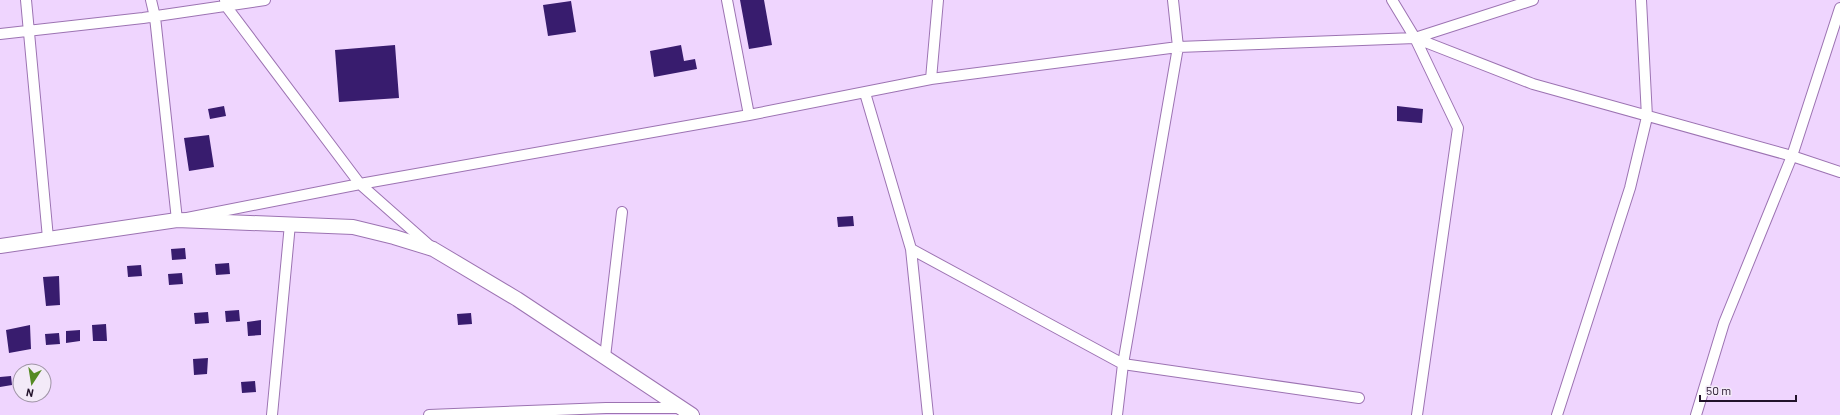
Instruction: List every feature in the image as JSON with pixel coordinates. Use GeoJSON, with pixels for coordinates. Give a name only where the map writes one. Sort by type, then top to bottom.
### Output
{"type":"FeatureCollection","features":[{"type":"Feature","properties":{"kind":"main road"},"geometry":{"type":"LineString","coordinates":[[0,246],[177,220],[354,227],[433,249],[517,299],[687,412]]}},
{"type":"Feature","properties":{"kind":"street"},"geometry":{"type":"LineString","coordinates":[[26,0],[48,238]]}},
{"type":"Feature","properties":{"kind":"street"},"geometry":{"type":"LineString","coordinates":[[151,0],[155,16],[177,220],[360,184],[749,115],[931,79],[1178,47],[1415,38],[1533,0]]}},
{"type":"Feature","properties":{"kind":"street"},"geometry":{"type":"LineString","coordinates":[[0,34],[155,16],[225,3],[266,0]]}},
{"type":"Feature","properties":{"kind":"street"},"geometry":{"type":"LineString","coordinates":[[727,0],[749,115]]}},
{"type":"Feature","properties":{"kind":"street"},"geometry":{"type":"LineString","coordinates":[[931,79],[938,0]]}},
{"type":"Feature","properties":{"kind":"street"},"geometry":{"type":"LineString","coordinates":[[1116,415],[1123,364],[1178,47],[1173,0]]}},
{"type":"Feature","properties":{"kind":"street"},"geometry":{"type":"LineString","coordinates":[[1392,0],[1415,38],[1458,128],[1417,415]]}},
{"type":"Feature","properties":{"kind":"street"},"geometry":{"type":"LineString","coordinates":[[1557,415],[1630,188],[1647,117],[1641,0]]}},
{"type":"Feature","properties":{"kind":"street"},"geometry":{"type":"LineString","coordinates":[[225,3],[360,184],[433,249]]}},
{"type":"Feature","properties":{"kind":"street"},"geometry":{"type":"LineString","coordinates":[[1696,415],[1724,323],[1792,156],[1840,8]]}},
{"type":"Feature","properties":{"kind":"street"},"geometry":{"type":"LineString","coordinates":[[1415,38],[1533,84],[1647,117],[1792,156],[1840,172]]}},
{"type":"Feature","properties":{"kind":"street"},"geometry":{"type":"LineString","coordinates":[[865,93],[911,249],[928,415]]}},
{"type":"Feature","properties":{"kind":"street"},"geometry":{"type":"LineString","coordinates":[[605,357],[622,212]]}},
{"type":"Feature","properties":{"kind":"street"},"geometry":{"type":"LineString","coordinates":[[272,415],[290,224]]}},
{"type":"Feature","properties":{"kind":"street"},"geometry":{"type":"LineString","coordinates":[[911,249],[1123,364],[1359,398]]}},
{"type":"Feature","properties":{"kind":"street"},"geometry":{"type":"LineString","coordinates":[[429,415],[687,412]]}},
{"type":"Feature","properties":{"kind":"building"},"geometry":{"type":"Polygon","coordinates":[[[740,0],[764,0],[772,45],[749,49],[740,0]]]}},
{"type":"Feature","properties":{"kind":"building"},"geometry":{"type":"Polygon","coordinates":[[[571,1],[576,32],[548,36],[543,5],[571,1]]]}},
{"type":"Feature","properties":{"kind":"building"},"geometry":{"type":"Polygon","coordinates":[[[395,45],[399,98],[339,102],[335,50],[395,45]]]}},
{"type":"Feature","properties":{"kind":"building"},"geometry":{"type":"Polygon","coordinates":[[[681,45],[684,61],[695,59],[697,69],[654,77],[650,51],[681,45]]]}},
{"type":"Feature","properties":{"kind":"building"},"geometry":{"type":"Polygon","coordinates":[[[224,106],[226,116],[210,119],[208,109],[224,106]]]}},
{"type":"Feature","properties":{"kind":"building"},"geometry":{"type":"Polygon","coordinates":[[[1397,106],[1423,109],[1422,123],[1397,121],[1397,106]]]}},
{"type":"Feature","properties":{"kind":"building"},"geometry":{"type":"Polygon","coordinates":[[[209,135],[214,167],[189,171],[184,138],[209,135]]]}},
{"type":"Feature","properties":{"kind":"building"},"geometry":{"type":"Polygon","coordinates":[[[853,216],[854,226],[838,227],[837,217],[853,216]]]}},
{"type":"Feature","properties":{"kind":"building"},"geometry":{"type":"Polygon","coordinates":[[[185,248],[186,259],[172,260],[171,249],[185,248]]]}},
{"type":"Feature","properties":{"kind":"building"},"geometry":{"type":"Polygon","coordinates":[[[229,263],[230,274],[216,275],[215,264],[229,263]]]}},
{"type":"Feature","properties":{"kind":"building"},"geometry":{"type":"Polygon","coordinates":[[[141,265],[142,276],[128,277],[127,266],[141,265]]]}},
{"type":"Feature","properties":{"kind":"building"},"geometry":{"type":"Polygon","coordinates":[[[182,273],[183,284],[169,285],[168,274],[182,273]]]}},
{"type":"Feature","properties":{"kind":"building"},"geometry":{"type":"Polygon","coordinates":[[[59,276],[60,305],[46,306],[43,277],[59,276]]]}},
{"type":"Feature","properties":{"kind":"building"},"geometry":{"type":"Polygon","coordinates":[[[239,310],[240,321],[226,322],[225,311],[239,310]]]}},
{"type":"Feature","properties":{"kind":"building"},"geometry":{"type":"Polygon","coordinates":[[[208,312],[209,323],[195,324],[194,313],[208,312]]]}},
{"type":"Feature","properties":{"kind":"building"},"geometry":{"type":"Polygon","coordinates":[[[471,313],[472,324],[458,325],[457,314],[471,313]]]}},
{"type":"Feature","properties":{"kind":"building"},"geometry":{"type":"Polygon","coordinates":[[[261,320],[261,335],[248,336],[247,322],[261,320]]]}},
{"type":"Feature","properties":{"kind":"building"},"geometry":{"type":"Polygon","coordinates":[[[106,324],[107,341],[93,341],[92,325],[106,324]]]}},
{"type":"Feature","properties":{"kind":"building"},"geometry":{"type":"Polygon","coordinates":[[[30,325],[31,349],[9,353],[6,330],[30,325]]]}},
{"type":"Feature","properties":{"kind":"building"},"geometry":{"type":"Polygon","coordinates":[[[80,330],[80,341],[66,343],[66,331],[80,330]]]}},
{"type":"Feature","properties":{"kind":"building"},"geometry":{"type":"Polygon","coordinates":[[[59,333],[60,344],[46,345],[45,334],[59,333]]]}},
{"type":"Feature","properties":{"kind":"building"},"geometry":{"type":"Polygon","coordinates":[[[208,358],[207,374],[194,375],[193,359],[208,358]]]}},
{"type":"Feature","properties":{"kind":"building"},"geometry":{"type":"Polygon","coordinates":[[[11,376],[12,385],[0,387],[0,377],[11,376]]]}},
{"type":"Feature","properties":{"kind":"building"},"geometry":{"type":"Polygon","coordinates":[[[255,381],[256,392],[242,393],[241,382],[255,381]]]}}]}
